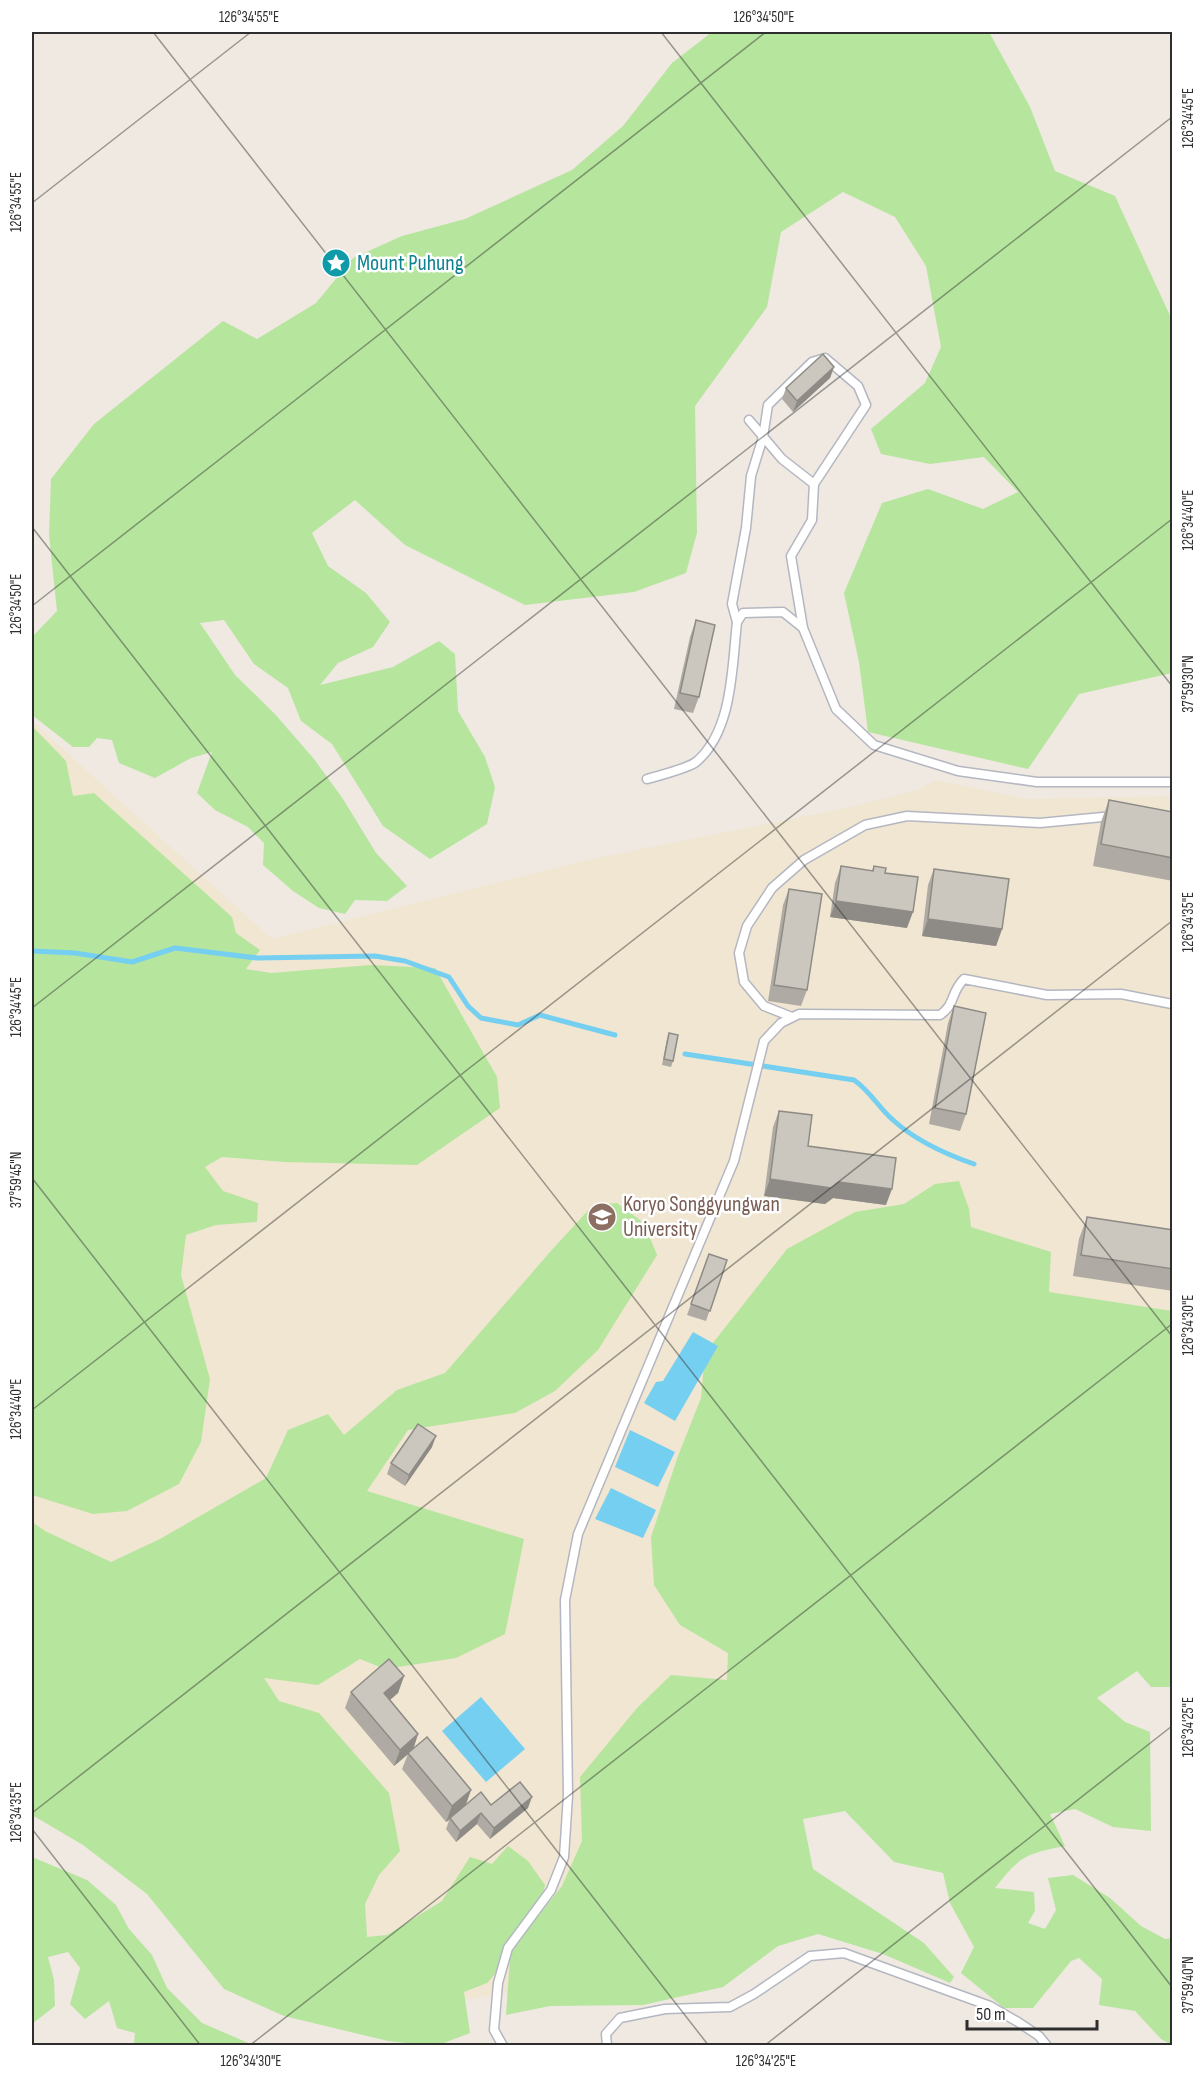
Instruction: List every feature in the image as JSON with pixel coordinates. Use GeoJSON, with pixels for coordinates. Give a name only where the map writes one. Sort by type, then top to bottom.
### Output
{"type":"FeatureCollection","features":[{"type":"Feature","properties":{"kind":"lane"},"geometry":{"type":"LineString","coordinates":[[647,779],[695,763],[714,739],[726,710],[737,622],[732,604],[746,528],[751,476],[763,437],[768,405],[812,362],[825,358],[858,386],[866,405],[814,484],[812,520],[791,556],[803,628],[836,709],[874,745],[958,771],[1037,783],[1173,782]]}},
{"type":"Feature","properties":{"kind":"lane"},"geometry":{"type":"LineString","coordinates":[[749,420],[782,459],[814,484]]}},
{"type":"Feature","properties":{"kind":"lane"},"geometry":{"type":"LineString","coordinates":[[737,622],[743,613],[783,612],[803,628]]}},
{"type":"Feature","properties":{"kind":"lane"},"geometry":{"type":"LineString","coordinates":[[792,1017],[764,1006],[744,982],[739,953],[747,926],[772,888],[804,860],[865,825],[907,816],[1040,823],[1118,816]]}},
{"type":"Feature","properties":{"kind":"lane"},"geometry":{"type":"LineString","coordinates":[[503,2046],[494,2030],[498,1983],[508,1948],[551,1890],[564,1857],[568,1795],[565,1600],[578,1534],[734,1161],[764,1041],[781,1023],[799,1014],[940,1015],[950,1009],[956,987],[964,979],[1047,994],[1121,994],[1173,1004]]}},
{"type":"Feature","properties":{"kind":"lane"},"geometry":{"type":"LineString","coordinates":[[607,2046],[606,2034],[620,2018],[665,2008],[730,2007],[754,1994],[810,1956],[844,1953],[990,2006],[1039,2036],[1047,2046]]}},
{"type":"Feature","properties":{"kind":"shaded area","name":"Koryo Songgyungwan University"},"geometry":{"type":"Polygon","coordinates":[[[32,721],[272,939],[588,860],[846,808],[918,790],[935,780],[1027,799],[1172,796],[1172,1495],[512,1992],[458,2001],[387,2002],[32,1694],[32,721]]]}},
{"type":"Feature","properties":{"kind":"green space"},"geometry":{"type":"Polygon","coordinates":[[[712,32],[989,32],[1030,107],[1055,171],[1115,196],[1172,320],[1172,673],[1079,694],[1028,769],[868,732],[859,662],[844,593],[882,503],[928,489],[983,509],[1018,492],[984,457],[930,464],[881,454],[871,429],[925,383],[941,347],[926,266],[895,217],[843,192],[781,232],[767,307],[695,406],[697,533],[686,573],[634,592],[525,605],[405,545],[355,500],[312,533],[328,566],[366,593],[390,622],[373,647],[338,663],[320,685],[393,667],[439,641],[455,654],[458,711],[485,757],[495,787],[487,824],[430,859],[383,826],[332,744],[301,721],[288,688],[254,664],[224,620],[200,623],[235,675],[274,713],[314,759],[343,799],[376,853],[407,886],[387,901],[355,900],[345,914],[319,908],[293,891],[263,865],[264,843],[248,827],[215,810],[197,793],[212,752],[191,758],[155,778],[119,763],[112,740],[97,738],[89,747],[73,747],[32,715],[32,637],[57,611],[49,535],[51,479],[94,424],[223,321],[257,339],[316,303],[353,258],[402,236],[465,219],[572,170],[623,126],[672,63],[712,32]]]}},
{"type":"Feature","properties":{"kind":"green space"},"geometry":{"type":"Polygon","coordinates":[[[32,726],[66,761],[73,796],[94,793],[232,917],[236,933],[260,950],[246,969],[271,973],[371,965],[435,968],[497,1077],[500,1108],[417,1165],[284,1162],[222,1157],[205,1167],[223,1191],[258,1203],[257,1222],[216,1225],[186,1235],[181,1275],[210,1379],[201,1442],[179,1484],[127,1511],[93,1514],[32,1495],[32,726]]]}},
{"type":"Feature","properties":{"kind":"green space"},"geometry":{"type":"Polygon","coordinates":[[[959,1181],[969,1209],[971,1227],[1051,1252],[1049,1292],[1172,1311],[1172,1687],[1151,1687],[1137,1671],[1097,1698],[1125,1722],[1150,1732],[1151,1831],[1113,1827],[1075,1809],[1050,1814],[1065,1846],[1041,1851],[1024,1858],[995,1888],[1034,1892],[1035,1911],[1028,1923],[1045,1929],[1056,1910],[1048,1878],[1073,1875],[1110,1898],[1141,1926],[1165,1939],[1172,1938],[1172,2045],[1161,2039],[1135,2011],[1099,2005],[1102,1979],[1079,1958],[1071,1961],[1033,2008],[1004,2008],[961,1973],[974,1947],[950,1903],[943,1873],[894,1862],[845,1811],[803,1819],[813,1869],[924,1943],[954,1977],[950,1983],[883,1954],[818,1934],[778,1946],[723,1987],[643,2005],[550,2006],[506,2015],[510,1957],[487,1983],[464,1992],[470,2033],[436,2046],[388,2041],[284,2016],[224,1989],[147,1894],[83,1845],[32,1815],[32,1522],[45,1531],[111,1562],[160,1539],[266,1478],[288,1430],[328,1414],[344,1435],[397,1390],[445,1373],[593,1205],[617,1203],[644,1223],[657,1255],[598,1350],[555,1391],[515,1413],[408,1430],[367,1491],[524,1539],[505,1634],[456,1658],[385,1669],[360,1659],[318,1685],[264,1678],[279,1701],[319,1713],[389,1793],[400,1851],[379,1875],[365,1904],[367,1937],[387,1935],[442,1901],[470,1857],[492,1864],[508,1846],[528,1861],[545,1885],[538,1916],[562,1886],[582,1841],[580,1777],[637,1708],[671,1675],[727,1680],[728,1653],[680,1625],[654,1585],[651,1537],[678,1456],[701,1398],[705,1353],[787,1249],[855,1212],[904,1204],[935,1184],[959,1181]]]}},
{"type":"Feature","properties":{"kind":"green space"},"geometry":{"type":"Polygon","coordinates":[[[32,1857],[87,1880],[116,1905],[129,1929],[152,1955],[167,1988],[202,2023],[253,2045],[134,2045],[135,2033],[117,2028],[109,2001],[85,2019],[70,2004],[80,1968],[68,1952],[48,1957],[54,1980],[55,2006],[32,2024],[32,1857]]]}},
{"type":"Feature","properties":{"kind":"water"},"geometry":{"type":"Polygon","coordinates":[[[693,1332],[718,1346],[675,1421],[644,1403],[656,1382],[663,1381],[693,1332]]]}},
{"type":"Feature","properties":{"kind":"water"},"geometry":{"type":"Polygon","coordinates":[[[630,1430],[675,1452],[658,1487],[615,1467],[630,1430]]]}},
{"type":"Feature","properties":{"kind":"water"},"geometry":{"type":"Polygon","coordinates":[[[611,1488],[656,1510],[643,1538],[595,1519],[611,1488]]]}},
{"type":"Feature","properties":{"kind":"water"},"geometry":{"type":"Polygon","coordinates":[[[481,1697],[525,1749],[486,1782],[442,1731],[481,1697]]]}},
{"type":"Feature","properties":{"kind":"building"},"geometry":{"type":"Polygon","coordinates":[[[823,354],[834,367],[797,401],[786,388],[823,354]]]}},
{"type":"Feature","properties":{"kind":"building"},"geometry":{"type":"Polygon","coordinates":[[[696,620],[715,625],[699,697],[680,693],[696,620]]]}},
{"type":"Feature","properties":{"kind":"building"},"geometry":{"type":"Polygon","coordinates":[[[1109,800],[1173,812],[1173,858],[1101,844],[1109,800]]]}},
{"type":"Feature","properties":{"kind":"building"},"geometry":{"type":"Polygon","coordinates":[[[841,866],[873,871],[874,866],[886,868],[885,873],[918,877],[913,912],[836,901],[841,866]]]}},
{"type":"Feature","properties":{"kind":"building"},"geometry":{"type":"Polygon","coordinates":[[[934,869],[1009,879],[1002,929],[928,919],[934,869]]]}},
{"type":"Feature","properties":{"kind":"building"},"geometry":{"type":"Polygon","coordinates":[[[789,889],[822,894],[807,990],[774,985],[789,889]]]}},
{"type":"Feature","properties":{"kind":"building"},"geometry":{"type":"Polygon","coordinates":[[[954,1006],[986,1013],[966,1114],[935,1108],[954,1006]]]}},
{"type":"Feature","properties":{"kind":"building"},"geometry":{"type":"Polygon","coordinates":[[[669,1033],[678,1035],[673,1061],[664,1059],[669,1033]]]}},
{"type":"Feature","properties":{"kind":"building"},"geometry":{"type":"Polygon","coordinates":[[[779,1111],[812,1115],[808,1146],[896,1158],[892,1189],[839,1182],[831,1188],[770,1179],[779,1111]]]}},
{"type":"Feature","properties":{"kind":"building"},"geometry":{"type":"Polygon","coordinates":[[[1087,1217],[1173,1230],[1173,1269],[1081,1255],[1087,1217]]]}},
{"type":"Feature","properties":{"kind":"building"},"geometry":{"type":"Polygon","coordinates":[[[709,1254],[727,1260],[710,1311],[691,1304],[709,1254]]]}},
{"type":"Feature","properties":{"kind":"building"},"geometry":{"type":"Polygon","coordinates":[[[418,1424],[436,1436],[409,1475],[391,1463],[418,1424]]]}},
{"type":"Feature","properties":{"kind":"building"},"geometry":{"type":"Polygon","coordinates":[[[389,1659],[404,1676],[384,1693],[418,1734],[400,1750],[351,1692],[389,1659]]]}},
{"type":"Feature","properties":{"kind":"building"},"geometry":{"type":"Polygon","coordinates":[[[427,1737],[471,1790],[452,1806],[408,1753],[427,1737]]]}},
{"type":"Feature","properties":{"kind":"building"},"geometry":{"type":"Polygon","coordinates":[[[520,1782],[532,1797],[494,1828],[481,1813],[460,1831],[450,1818],[481,1792],[491,1805],[520,1782]]]}},
{"type":"Feature","properties":{"kind":"waterway"},"geometry":{"type":"LineString","coordinates":[[32,951],[75,953],[132,962],[175,948],[257,958],[375,956],[405,961],[449,977],[468,1006],[481,1018],[518,1025],[540,1015],[615,1035]]}},
{"type":"Feature","properties":{"kind":"waterway"},"geometry":{"type":"LineString","coordinates":[[685,1054],[854,1080],[902,1128],[921,1141],[974,1164]]}},
{"type":"Feature","properties":{"kind":"place","name":"Mount Puhung"},"geometry":{"type":"Point","coordinates":[336,263]}},
{"type":"Feature","properties":{"kind":"place","name":"Koryo Songgyungwan University"},"geometry":{"type":"Point","coordinates":[602,1217]}}]}
